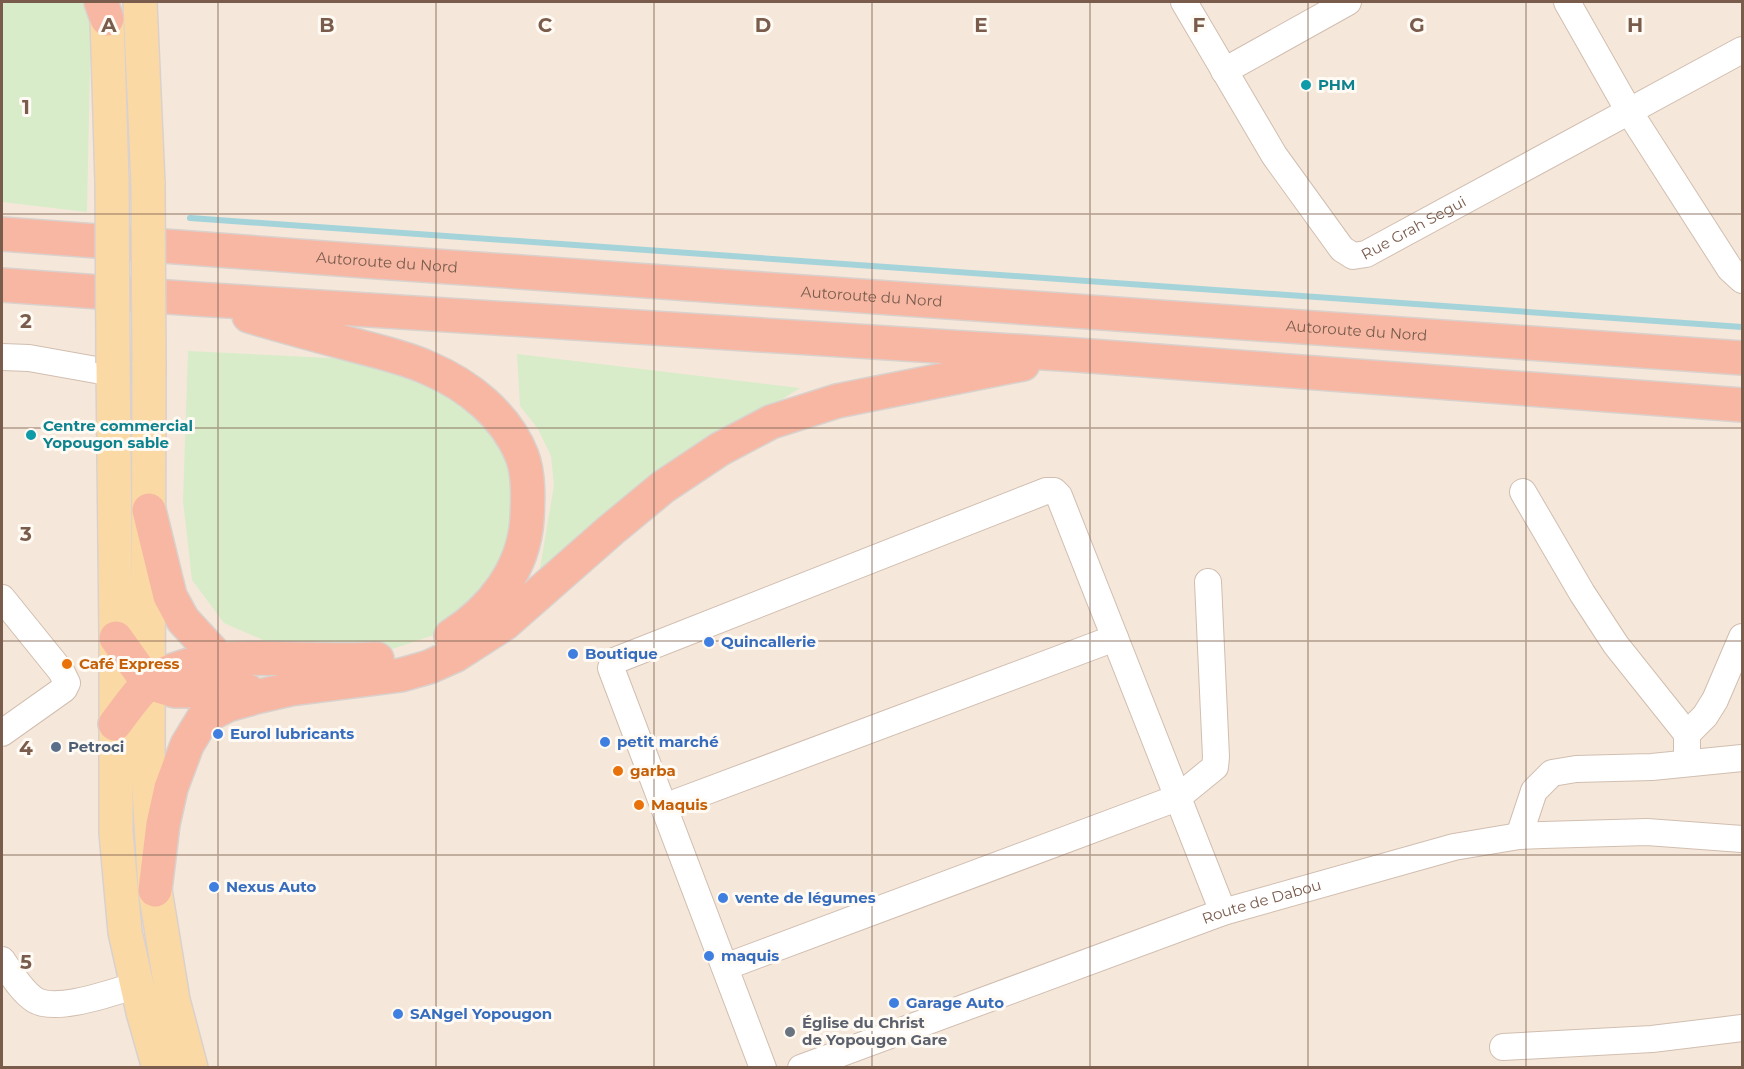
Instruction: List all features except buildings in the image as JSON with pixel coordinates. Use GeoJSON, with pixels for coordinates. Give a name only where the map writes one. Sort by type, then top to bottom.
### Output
{"type":"FeatureCollection","features":[{"type":"Feature","properties":{"kind":"highway","name":"Autoroute du Nord"},"geometry":{"type":"LineString","coordinates":[[2,234],[1743,357]]}},
{"type":"Feature","properties":{"kind":"highway"},"geometry":{"type":"LineString","coordinates":[[2,285],[196,300],[1077,355],[1743,405]]}},
{"type":"Feature","properties":{"kind":"highway"},"geometry":{"type":"LineString","coordinates":[[116,724],[148,683],[168,672],[197,663],[219,659],[348,661],[387,658],[414,654],[441,643],[471,623],[491,602],[509,579],[524,538],[528,495],[523,458],[509,430],[487,405],[464,387],[428,367],[196,300]]}},
{"type":"Feature","properties":{"kind":"highway"},"geometry":{"type":"LineString","coordinates":[[116,638],[148,683],[175,692],[291,689],[401,675],[429,667],[456,655],[504,624],[610,530],[663,487],[720,449],[771,422],[837,400],[1077,355]]}},
{"type":"Feature","properties":{"kind":"highway"},"geometry":{"type":"LineString","coordinates":[[149,510],[170,596],[183,620],[219,659]]}},
{"type":"Feature","properties":{"kind":"highway"},"geometry":{"type":"LineString","coordinates":[[155,890],[163,824],[171,788],[187,745],[204,717],[228,705],[291,689]]}},
{"type":"Feature","properties":{"kind":"main road"},"geometry":{"type":"LineString","coordinates":[[140,2],[148,184],[148,771],[155,890],[173,1000],[191,1068]]}},
{"type":"Feature","properties":{"kind":"main road"},"geometry":{"type":"LineString","coordinates":[[105,7],[112,182],[116,833],[125,932],[159,1068]]}},
{"type":"Feature","properties":{"kind":"street","name":"Rue Grah Segui"},"geometry":{"type":"LineString","coordinates":[[1184,2],[1274,155],[1342,249],[1353,256],[1366,254],[1743,50]]}},
{"type":"Feature","properties":{"kind":"street"},"geometry":{"type":"LineString","coordinates":[[1224,71],[1348,2]]}},
{"type":"Feature","properties":{"kind":"street"},"geometry":{"type":"LineString","coordinates":[[1567,2],[1630,113],[1731,269],[1743,280]]}},
{"type":"Feature","properties":{"kind":"street"},"geometry":{"type":"LineString","coordinates":[[2,357],[113,368]]}},
{"type":"Feature","properties":{"kind":"street"},"geometry":{"type":"LineString","coordinates":[[763,1068],[611,668],[614,661],[1046,491],[1054,491],[1059,496],[1223,912]]}},
{"type":"Feature","properties":{"kind":"street"},"geometry":{"type":"LineString","coordinates":[[1522,492],[1616,645],[1687,734],[1688,763]]}},
{"type":"Feature","properties":{"kind":"street"},"geometry":{"type":"LineString","coordinates":[[725,967],[1177,798],[1215,767],[1208,582]]}},
{"type":"Feature","properties":{"kind":"street"},"geometry":{"type":"LineString","coordinates":[[2,598],[61,671],[67,683],[64,689],[2,733]]}},
{"type":"Feature","properties":{"kind":"street"},"geometry":{"type":"LineString","coordinates":[[1687,734],[1705,716],[1715,700],[1743,637]]}},
{"type":"Feature","properties":{"kind":"street"},"geometry":{"type":"LineString","coordinates":[[664,807],[1115,638]]}},
{"type":"Feature","properties":{"kind":"street"},"geometry":{"type":"LineString","coordinates":[[1519,836],[1534,791],[1552,773],[1576,769],[1652,767],[1743,758]]}},
{"type":"Feature","properties":{"kind":"street","name":"Route de Dabou"},"geometry":{"type":"LineString","coordinates":[[801,1068],[1223,912],[1454,848],[1519,836],[1647,832],[1743,839]]}},
{"type":"Feature","properties":{"kind":"street"},"geometry":{"type":"LineString","coordinates":[[2,960],[25,991],[37,1001],[56,1004],[90,998],[137,985]]}},
{"type":"Feature","properties":{"kind":"street"},"geometry":{"type":"LineString","coordinates":[[1503,1047],[1652,1039],[1743,1028]]}},
{"type":"Feature","properties":{"kind":"shaded area"},"geometry":{"type":"Polygon","coordinates":[[[2,2],[1742,2],[1742,1067],[2,1067],[2,2]]]}},
{"type":"Feature","properties":{"kind":"green space"},"geometry":{"type":"Polygon","coordinates":[[[2,2],[89,2],[91,17],[87,212],[2,202],[2,2]]]}},
{"type":"Feature","properties":{"kind":"green space"},"geometry":{"type":"Polygon","coordinates":[[[188,351],[370,360],[427,377],[504,436],[520,532],[467,614],[434,635],[389,650],[270,643],[224,623],[192,580],[183,501],[188,351]]]}},
{"type":"Feature","properties":{"kind":"green space"},"geometry":{"type":"Polygon","coordinates":[[[517,354],[800,388],[703,449],[538,580],[554,485],[551,456],[538,429],[520,406],[517,354]]]}},
{"type":"Feature","properties":{"kind":"waterway"},"geometry":{"type":"LineString","coordinates":[[190,218],[1742,327]]}},
{"type":"Feature","properties":{"kind":"place","name":"PHM"},"geometry":{"type":"Point","coordinates":[1306,85]}},
{"type":"Feature","properties":{"kind":"place","name":"Centre commercial Yopougon sable"},"geometry":{"type":"Point","coordinates":[31,435]}},
{"type":"Feature","properties":{"kind":"place","name":"Quincallerie"},"geometry":{"type":"Point","coordinates":[709,642]}},
{"type":"Feature","properties":{"kind":"place","name":"Boutique"},"geometry":{"type":"Point","coordinates":[573,654]}},
{"type":"Feature","properties":{"kind":"place","name":"Café Express"},"geometry":{"type":"Point","coordinates":[67,664]}},
{"type":"Feature","properties":{"kind":"place","name":"Eurol lubricants"},"geometry":{"type":"Point","coordinates":[218,734]}},
{"type":"Feature","properties":{"kind":"place","name":"petit marché"},"geometry":{"type":"Point","coordinates":[605,742]}},
{"type":"Feature","properties":{"kind":"place","name":"Petroci"},"geometry":{"type":"Point","coordinates":[56,747]}},
{"type":"Feature","properties":{"kind":"place","name":"garba"},"geometry":{"type":"Point","coordinates":[618,771]}},
{"type":"Feature","properties":{"kind":"place","name":"Maquis"},"geometry":{"type":"Point","coordinates":[639,805]}},
{"type":"Feature","properties":{"kind":"place","name":"Nexus Auto"},"geometry":{"type":"Point","coordinates":[214,887]}},
{"type":"Feature","properties":{"kind":"place","name":"vente de légumes"},"geometry":{"type":"Point","coordinates":[723,898]}},
{"type":"Feature","properties":{"kind":"place","name":"maquis"},"geometry":{"type":"Point","coordinates":[709,956]}},
{"type":"Feature","properties":{"kind":"place","name":"Garage Auto"},"geometry":{"type":"Point","coordinates":[894,1003]}},
{"type":"Feature","properties":{"kind":"place","name":"SANgel Yopougon"},"geometry":{"type":"Point","coordinates":[398,1014]}},
{"type":"Feature","properties":{"kind":"place","name":"Église du Christ de Yopougon Gare"},"geometry":{"type":"Point","coordinates":[790,1032]}}]}
